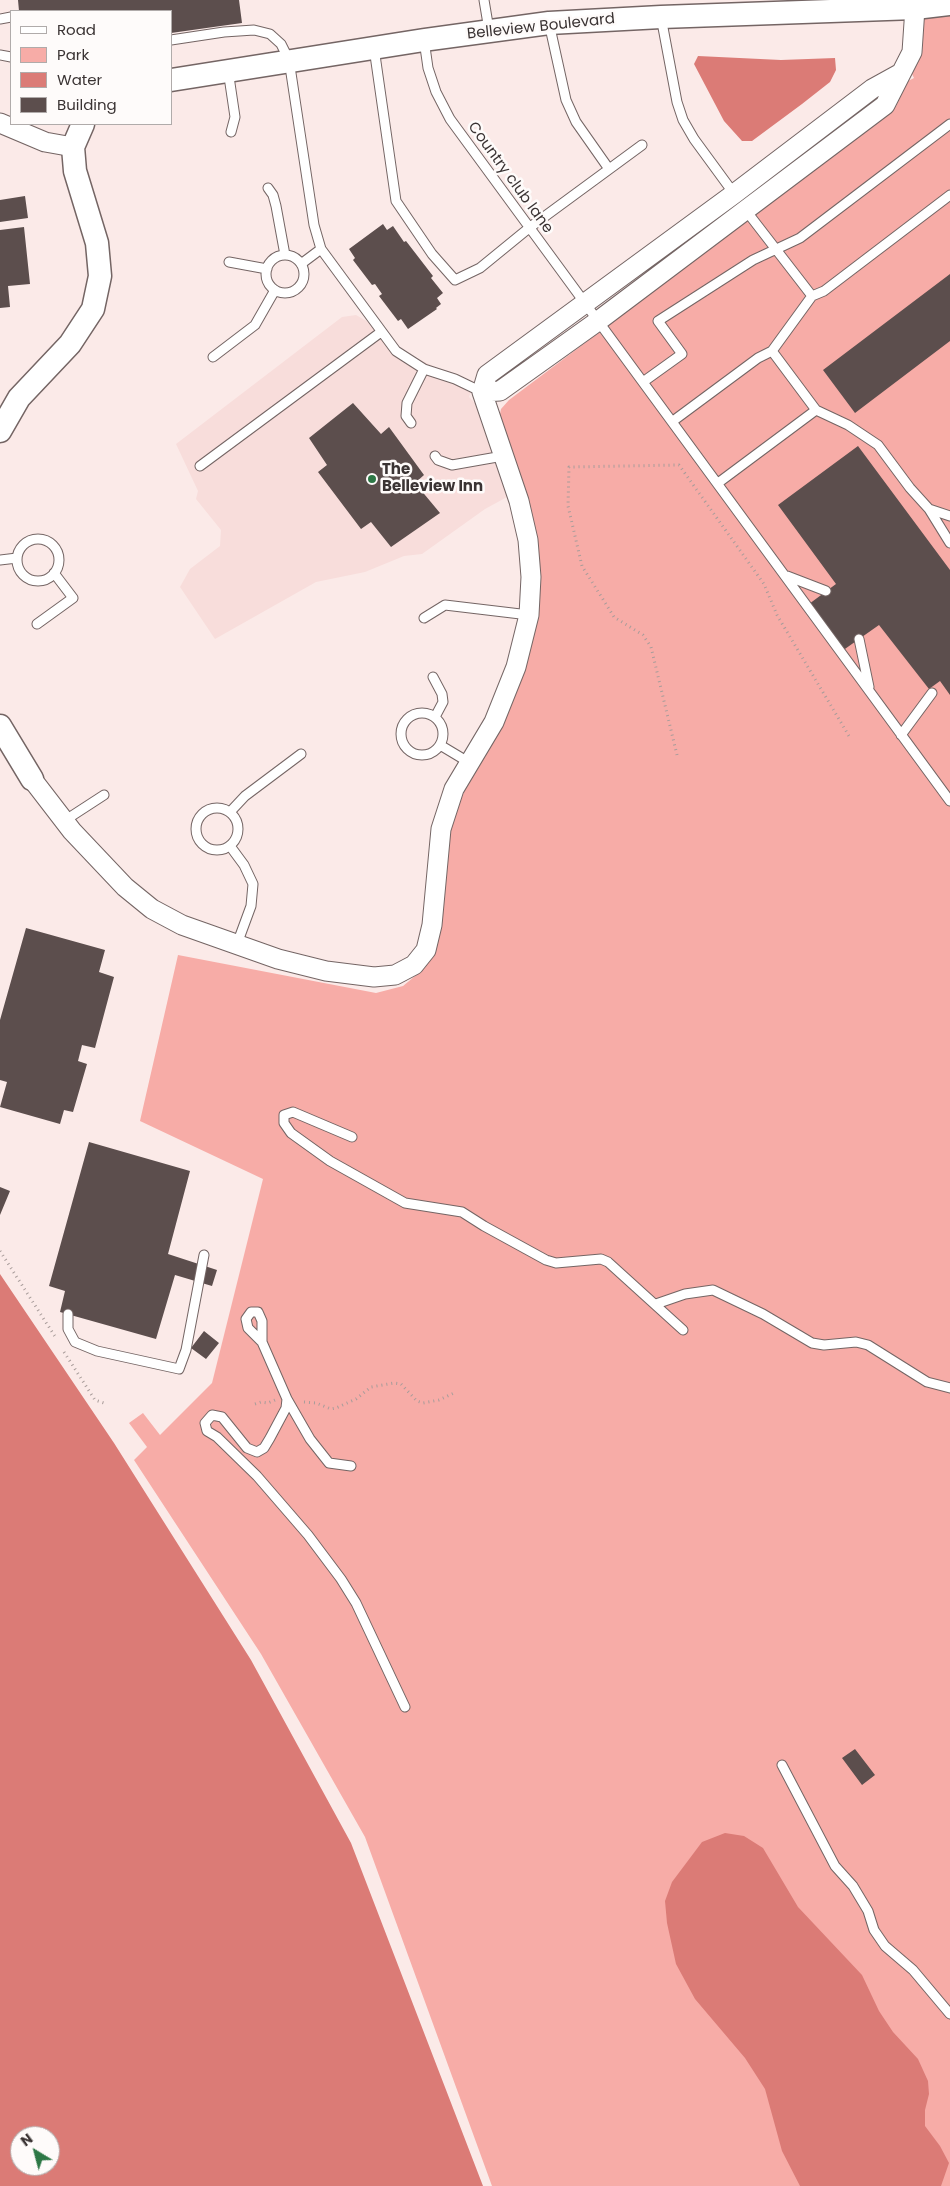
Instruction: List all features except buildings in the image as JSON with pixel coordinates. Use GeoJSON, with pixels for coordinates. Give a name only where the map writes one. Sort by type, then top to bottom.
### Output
{"type":"FeatureCollection","features":[{"type":"Feature","properties":{"kind":"street","name":"Belleview Boulevard"},"geometry":{"type":"LineString","coordinates":[[172,80],[374,47],[549,23],[915,8],[950,4]]}},
{"type":"Feature","properties":{"kind":"street"},"geometry":{"type":"LineString","coordinates":[[482,392],[500,391],[598,321],[885,105],[912,52],[915,8]]}},
{"type":"Feature","properties":{"kind":"street"},"geometry":{"type":"LineString","coordinates":[[0,726],[32,779],[64,821],[99,862],[152,909],[182,925],[278,959],[326,971],[374,977],[395,975],[414,964],[426,950],[432,925],[441,830],[454,789],[494,722],[516,667],[529,615],[531,577],[528,540],[519,501],[482,392],[487,375],[586,305],[872,89],[901,73]]}},
{"type":"Feature","properties":{"kind":"street"},"geometry":{"type":"LineString","coordinates":[[0,122],[45,142],[73,147]]}},
{"type":"Feature","properties":{"kind":"street"},"geometry":{"type":"LineString","coordinates":[[0,431],[19,398],[70,344],[93,309],[100,276],[97,243],[75,171],[73,147],[82,125]]}},
{"type":"Feature","properties":{"kind":"lane"},"geometry":{"type":"LineString","coordinates":[[484,0],[489,30]]}},
{"type":"Feature","properties":{"kind":"lane"},"geometry":{"type":"LineString","coordinates":[[662,17],[677,102],[683,120],[694,139],[734,194],[812,296]]}},
{"type":"Feature","properties":{"kind":"lane"},"geometry":{"type":"LineString","coordinates":[[549,23],[566,100],[576,122],[609,169]]}},
{"type":"Feature","properties":{"kind":"lane"},"geometry":{"type":"LineString","coordinates":[[172,40],[254,30],[270,34],[281,44],[289,60],[314,225],[321,249],[380,332],[396,351],[424,369],[456,380],[482,392]]}},
{"type":"Feature","properties":{"kind":"lane","name":"Country club lane"},"geometry":{"type":"LineString","coordinates":[[424,40],[428,68],[436,92],[450,119],[718,482],[950,801]]}},
{"type":"Feature","properties":{"kind":"lane"},"geometry":{"type":"LineString","coordinates":[[374,47],[396,201],[432,254],[455,280],[480,268],[529,228],[642,144]]}},
{"type":"Feature","properties":{"kind":"lane"},"geometry":{"type":"LineString","coordinates":[[228,70],[235,117],[231,132]]}},
{"type":"Feature","properties":{"kind":"lane"},"geometry":{"type":"LineString","coordinates":[[643,382],[682,354],[658,321],[753,260],[800,238],[950,124]]}},
{"type":"Feature","properties":{"kind":"lane"},"geometry":{"type":"LineString","coordinates":[[268,188],[273,195],[276,206],[285,255]]}},
{"type":"Feature","properties":{"kind":"lane"},"geometry":{"type":"LineString","coordinates":[[673,421],[758,358],[772,351],[812,296],[824,291],[950,195]]}},
{"type":"Feature","properties":{"kind":"lane"},"geometry":{"type":"LineString","coordinates":[[301,264],[321,249]]}},
{"type":"Feature","properties":{"kind":"lane"},"geometry":{"type":"LineString","coordinates":[[285,255],[292,256],[301,264],[304,276],[299,287],[288,293],[275,290],[267,281],[267,269],[274,259],[285,255]]}},
{"type":"Feature","properties":{"kind":"lane"},"geometry":{"type":"LineString","coordinates":[[229,262],[267,269]]}},
{"type":"Feature","properties":{"kind":"lane"},"geometry":{"type":"LineString","coordinates":[[213,357],[255,325],[275,290]]}},
{"type":"Feature","properties":{"kind":"lane"},"geometry":{"type":"LineString","coordinates":[[200,466],[380,332]]}},
{"type":"Feature","properties":{"kind":"lane"},"geometry":{"type":"LineString","coordinates":[[772,351],[816,410],[848,425],[878,445],[929,510],[950,543]]}},
{"type":"Feature","properties":{"kind":"lane"},"geometry":{"type":"LineString","coordinates":[[411,423],[406,416],[407,403],[424,369]]}},
{"type":"Feature","properties":{"kind":"lane"},"geometry":{"type":"LineString","coordinates":[[718,482],[816,410]]}},
{"type":"Feature","properties":{"kind":"lane"},"geometry":{"type":"LineString","coordinates":[[435,456],[438,460],[452,465],[503,456]]}},
{"type":"Feature","properties":{"kind":"lane"},"geometry":{"type":"LineString","coordinates":[[929,510],[950,516]]}},
{"type":"Feature","properties":{"kind":"lane"},"geometry":{"type":"LineString","coordinates":[[43,540],[50,543],[58,554],[59,561],[54,573],[43,580],[30,580],[20,571],[17,558],[19,552],[29,542],[43,540]]}},
{"type":"Feature","properties":{"kind":"lane"},"geometry":{"type":"LineString","coordinates":[[0,560],[17,558]]}},
{"type":"Feature","properties":{"kind":"lane"},"geometry":{"type":"LineString","coordinates":[[37,624],[72,598],[54,573]]}},
{"type":"Feature","properties":{"kind":"lane"},"geometry":{"type":"LineString","coordinates":[[786,575],[826,591]]}},
{"type":"Feature","properties":{"kind":"lane"},"geometry":{"type":"LineString","coordinates":[[424,618],[445,605],[529,615]]}},
{"type":"Feature","properties":{"kind":"lane"},"geometry":{"type":"LineString","coordinates":[[859,640],[870,692]]}},
{"type":"Feature","properties":{"kind":"lane"},"geometry":{"type":"LineString","coordinates":[[433,678],[440,690],[443,702],[435,717]]}},
{"type":"Feature","properties":{"kind":"lane"},"geometry":{"type":"LineString","coordinates":[[901,735],[932,693]]}},
{"type":"Feature","properties":{"kind":"lane"},"geometry":{"type":"LineString","coordinates":[[422,712],[435,717],[442,727],[443,733],[440,745],[429,754],[416,754],[405,747],[401,734],[402,727],[410,716],[422,712]]}},
{"type":"Feature","properties":{"kind":"lane"},"geometry":{"type":"LineString","coordinates":[[440,745],[470,763]]}},
{"type":"Feature","properties":{"kind":"lane"},"geometry":{"type":"LineString","coordinates":[[230,812],[245,796],[301,754]]}},
{"type":"Feature","properties":{"kind":"lane"},"geometry":{"type":"LineString","coordinates":[[64,821],[104,795]]}},
{"type":"Feature","properties":{"kind":"lane"},"geometry":{"type":"LineString","coordinates":[[217,808],[230,812],[235,817],[238,829],[235,841],[224,849],[209,849],[203,845],[196,833],[196,826],[203,813],[217,808]]}},
{"type":"Feature","properties":{"kind":"lane"},"geometry":{"type":"LineString","coordinates":[[230,846],[244,865],[253,884],[251,906],[237,944]]}},
{"type":"Feature","properties":{"kind":"lane"},"geometry":{"type":"LineString","coordinates":[[352,1137],[294,1112],[284,1115],[284,1123],[291,1133],[330,1161],[405,1203],[462,1212],[546,1260],[556,1263],[601,1259],[608,1262],[683,1330]]}},
{"type":"Feature","properties":{"kind":"lane"},"geometry":{"type":"LineString","coordinates":[[68,1314],[68,1329],[75,1342],[97,1351],[179,1369],[186,1350],[204,1255]]}},
{"type":"Feature","properties":{"kind":"lane"},"geometry":{"type":"LineString","coordinates":[[656,1304],[685,1294],[713,1290],[763,1314],[812,1343],[839,1345],[856,1342],[868,1345],[927,1382],[950,1388]]}},
{"type":"Feature","properties":{"kind":"lane"},"geometry":{"type":"LineString","coordinates":[[262,1342],[286,1408],[264,1448],[257,1452],[247,1448],[222,1417],[212,1415],[205,1423],[207,1431],[222,1442],[257,1476],[308,1535],[341,1579],[356,1603],[405,1707]]}},
{"type":"Feature","properties":{"kind":"lane"},"geometry":{"type":"LineString","coordinates":[[282,1399],[310,1439],[330,1463],[351,1466]]}},
{"type":"Feature","properties":{"kind":"lane"},"geometry":{"type":"LineString","coordinates":[[782,1765],[835,1866],[853,1886],[868,1911],[874,1930],[884,1946],[913,1970],[950,2014]]}},
{"type":"Feature","properties":{"kind":"path"},"geometry":{"type":"LineString","coordinates":[[677,755],[651,647],[643,635],[614,617],[582,566],[568,506],[569,467],[679,465],[764,584],[777,614],[849,736]]}},
{"type":"Feature","properties":{"kind":"path"},"geometry":{"type":"LineString","coordinates":[[0,1252],[58,1342]]}},
{"type":"Feature","properties":{"kind":"path"},"geometry":{"type":"LineString","coordinates":[[63,1350],[95,1400],[104,1403]]}},
{"type":"Feature","properties":{"kind":"path"},"geometry":{"type":"LineString","coordinates":[[299,1402],[316,1403],[331,1409],[356,1399],[371,1387],[394,1383],[401,1384],[417,1401],[423,1403],[439,1400],[454,1393]]}},
{"type":"Feature","properties":{"kind":"path"},"geometry":{"type":"LineString","coordinates":[[255,1404],[282,1399]]}},
{"type":"Feature","properties":{"kind":"shaded area"},"geometry":{"type":"Polygon","coordinates":[[[356,315],[370,323],[393,347],[452,375],[471,391],[469,397],[475,403],[507,497],[485,509],[422,554],[404,556],[365,572],[316,582],[215,639],[180,587],[190,569],[220,546],[221,530],[196,499],[198,491],[176,444],[342,317],[356,315]]]}},
{"type":"Feature","properties":{"kind":"green space"},"geometry":{"type":"Polygon","coordinates":[[[950,14],[950,2186],[492,2186],[365,1837],[261,1654],[134,1460],[147,1447],[129,1423],[143,1413],[160,1435],[212,1383],[263,1179],[140,1121],[178,955],[376,993],[403,986],[420,972],[436,950],[449,829],[464,792],[493,743],[529,643],[538,605],[498,424],[501,409],[509,400],[879,122],[896,106],[908,81],[914,78],[912,74],[922,54],[924,18],[950,14]]]}},
{"type":"Feature","properties":{"kind":"water"},"geometry":{"type":"Polygon","coordinates":[[[698,56],[781,60],[835,58],[836,70],[830,82],[802,104],[752,141],[742,141],[724,121],[694,64],[698,56]]]}},
{"type":"Feature","properties":{"kind":"water"},"geometry":{"type":"Polygon","coordinates":[[[0,1274],[114,1443],[251,1660],[351,1843],[483,2186],[0,2186],[0,1274]]]}},
{"type":"Feature","properties":{"kind":"water"},"geometry":{"type":"Polygon","coordinates":[[[725,1833],[744,1836],[763,1848],[798,1907],[862,1975],[879,2011],[893,2032],[918,2059],[928,2081],[929,2094],[925,2110],[925,2126],[940,2146],[949,2163],[941,2186],[800,2186],[782,2151],[765,2089],[745,2058],[695,1999],[676,1964],[667,1923],[665,1901],[672,1882],[702,1842],[725,1833]]]}},
{"type":"Feature","properties":{"kind":"place","name":"The Belleview Inn"},"geometry":{"type":"Point","coordinates":[372,479]}}]}
